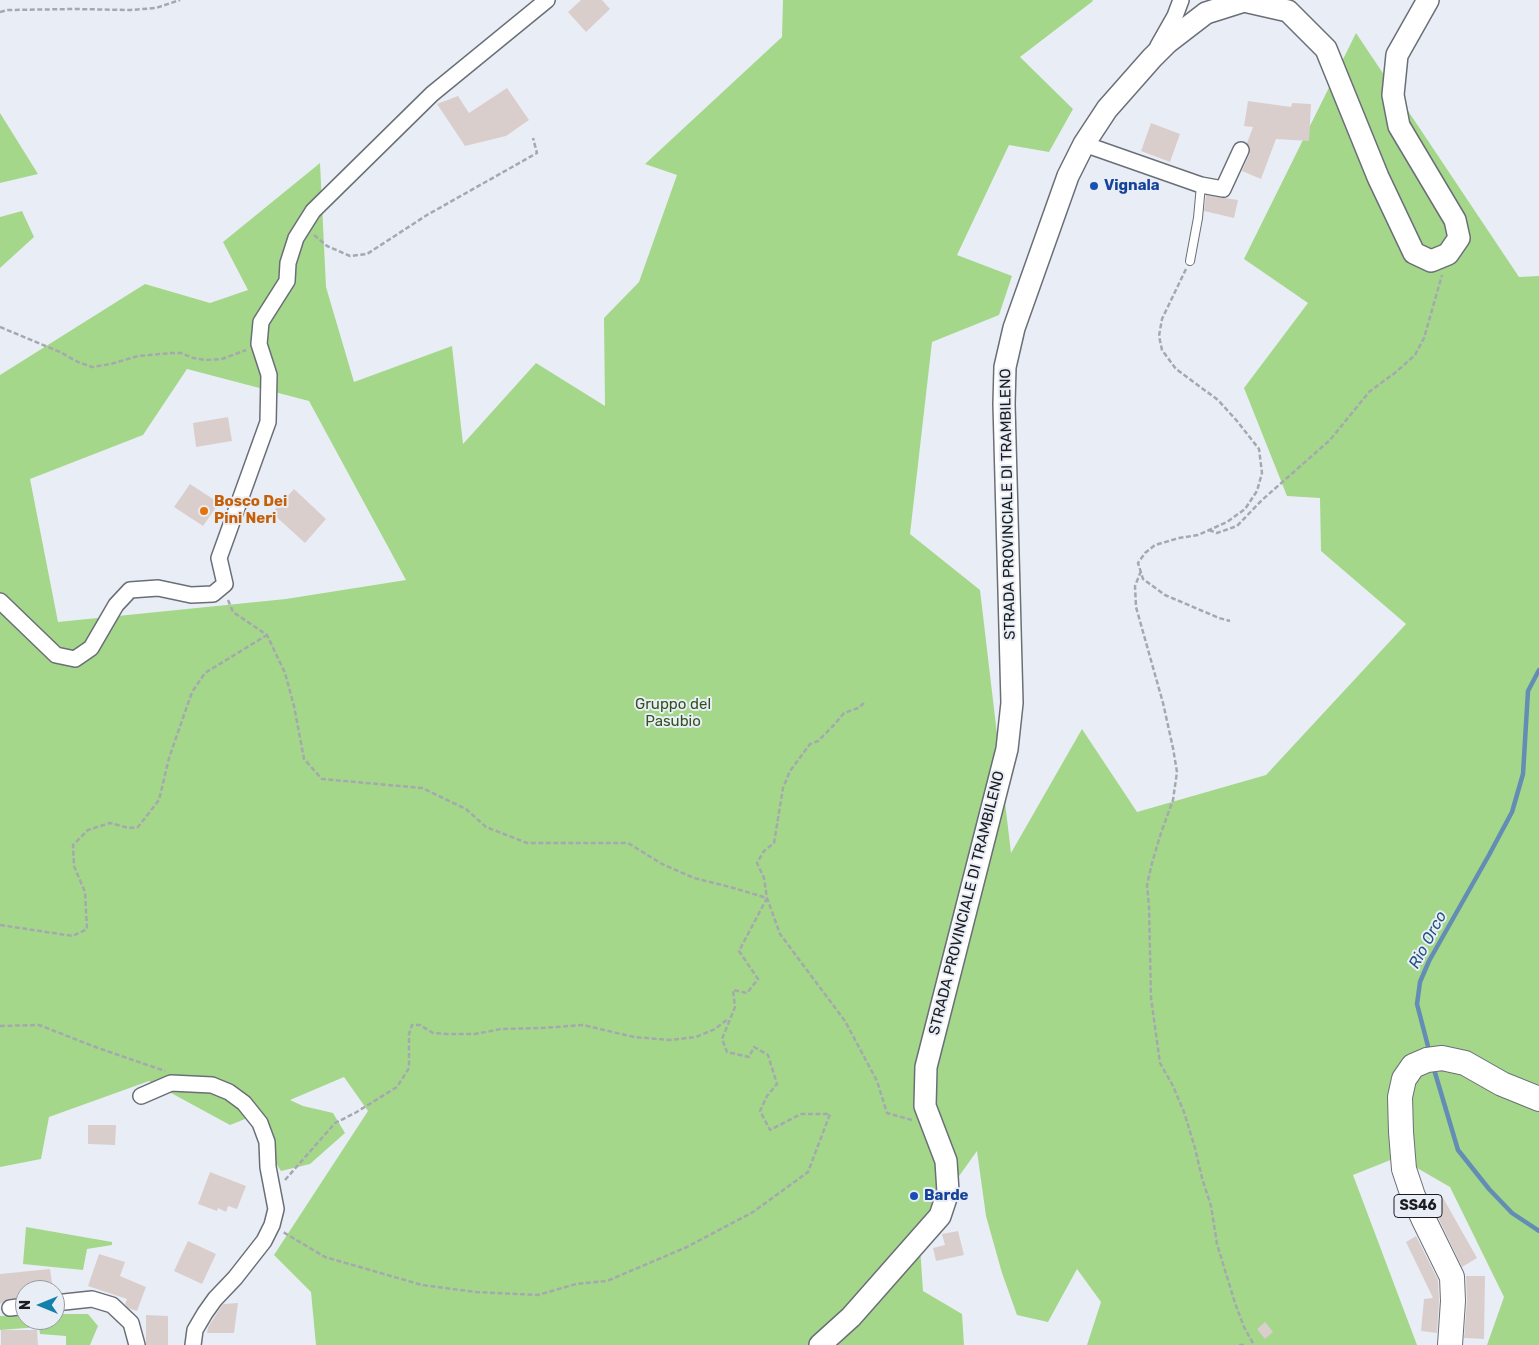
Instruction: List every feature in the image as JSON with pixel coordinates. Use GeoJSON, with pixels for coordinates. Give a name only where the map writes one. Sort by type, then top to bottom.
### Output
{"type":"FeatureCollection","features":[{"type":"Feature","properties":{"kind":"main road","name":"SS46"},"geometry":{"type":"LineString","coordinates":[[1450,1345],[1453,1301],[1452,1277],[1424,1220],[1404,1169],[1400,1132],[1400,1097],[1404,1079],[1413,1066],[1427,1060],[1442,1058],[1465,1063],[1502,1084],[1539,1099]]}},
{"type":"Feature","properties":{"kind":"street"},"geometry":{"type":"LineString","coordinates":[[0,601],[56,655],[75,659],[90,648],[116,606],[130,590],[158,588],[191,595],[213,594],[225,584],[219,558],[268,422],[269,375],[259,344],[261,322],[287,281],[288,263],[296,238],[313,211],[432,94],[547,0]]}},
{"type":"Feature","properties":{"kind":"street"},"geometry":{"type":"LineString","coordinates":[[1152,58],[1175,16],[1181,0]]}},
{"type":"Feature","properties":{"kind":"street"},"geometry":{"type":"LineString","coordinates":[[1428,0],[1397,55],[1393,96],[1399,126],[1455,220],[1459,238],[1448,254]]}},
{"type":"Feature","properties":{"kind":"street","name":"STRADA PROVINCIALE DI TRAMBILENO"},"geometry":{"type":"LineString","coordinates":[[820,1345],[851,1318],[940,1216],[948,1192],[946,1161],[925,1106],[926,1067],[1007,749],[1012,704],[1004,404],[1005,367],[1014,328],[1068,176],[1084,144],[1107,109],[1152,58],[1167,43],[1206,13],[1244,1],[1288,11],[1326,49],[1378,177],[1414,253],[1431,260],[1448,254]]}},
{"type":"Feature","properties":{"kind":"street"},"geometry":{"type":"LineString","coordinates":[[1084,144],[1201,185],[1223,189],[1241,150]]}},
{"type":"Feature","properties":{"kind":"street"},"geometry":{"type":"LineString","coordinates":[[141,1096],[170,1083],[212,1084],[229,1092],[244,1103],[260,1123],[267,1142],[268,1166],[276,1209],[272,1226],[264,1241],[205,1313],[195,1330],[193,1345]]}},
{"type":"Feature","properties":{"kind":"street"},"geometry":{"type":"LineString","coordinates":[[65,1302],[92,1299],[112,1305],[131,1323],[137,1345]]}},
{"type":"Feature","properties":{"kind":"lane"},"geometry":{"type":"LineString","coordinates":[[1190,261],[1198,218],[1201,185]]}},
{"type":"Feature","properties":{"kind":"path"},"geometry":{"type":"LineString","coordinates":[[0,12],[8,10],[130,10],[156,8],[180,0]]}},
{"type":"Feature","properties":{"kind":"path"},"geometry":{"type":"LineString","coordinates":[[303,226],[328,246],[350,256],[367,254],[427,215],[537,153],[533,138]]}},
{"type":"Feature","properties":{"kind":"path"},"geometry":{"type":"LineString","coordinates":[[1209,530],[1217,533],[1237,526],[1262,500],[1330,440],[1369,392],[1415,355],[1424,338],[1448,254]]}},
{"type":"Feature","properties":{"kind":"path"},"geometry":{"type":"LineString","coordinates":[[1190,261],[1162,319],[1159,336],[1162,350],[1176,368],[1218,400],[1237,421],[1259,449],[1262,473],[1258,491],[1245,509],[1227,522],[1198,535],[1155,545],[1138,563],[1143,579],[1165,595],[1230,621]]}},
{"type":"Feature","properties":{"kind":"path"},"geometry":{"type":"LineString","coordinates":[[0,327],[92,367],[111,364],[138,356],[172,353],[181,353],[205,360],[222,359],[259,344]]}},
{"type":"Feature","properties":{"kind":"path"},"geometry":{"type":"LineString","coordinates":[[1141,571],[1135,586],[1136,607],[1163,704],[1177,772],[1173,800],[1161,833],[1147,885],[1151,998],[1160,1063],[1173,1086],[1184,1112],[1211,1206],[1217,1244],[1234,1303],[1254,1345]]}},
{"type":"Feature","properties":{"kind":"path"},"geometry":{"type":"LineString","coordinates":[[225,584],[226,595],[233,612],[267,635],[284,673],[294,706],[304,759],[322,779],[422,788],[466,809],[486,827],[527,843],[628,843],[662,864],[694,878],[767,898]]}},
{"type":"Feature","properties":{"kind":"path"},"geometry":{"type":"LineString","coordinates":[[0,925],[73,936],[87,929],[85,892],[74,866],[73,845],[88,830],[110,823],[129,828],[138,827],[159,800],[169,758],[192,692],[205,672],[267,635]]}},
{"type":"Feature","properties":{"kind":"path"},"geometry":{"type":"LineString","coordinates":[[864,703],[858,708],[844,713],[818,741],[810,744],[790,772],[783,788],[774,843],[764,851],[758,863],[764,878],[767,898],[780,934],[845,1021],[877,1081],[887,1113],[933,1126]]}},
{"type":"Feature","properties":{"kind":"path"},"geometry":{"type":"LineString","coordinates":[[272,1226],[325,1257],[422,1285],[476,1292],[538,1295],[576,1284],[607,1281],[688,1246],[753,1212],[808,1172],[830,1114],[802,1114],[770,1130],[760,1111],[767,1096],[777,1084],[768,1055],[754,1047],[749,1057],[727,1052],[722,1039],[734,1007],[733,990],[747,992],[758,979],[739,951],[767,898]]}},
{"type":"Feature","properties":{"kind":"path"},"geometry":{"type":"LineString","coordinates":[[274,1194],[335,1123],[355,1113],[396,1087],[409,1068],[409,1034],[412,1025],[420,1025],[433,1033],[475,1034],[501,1029],[583,1025],[634,1037],[670,1040],[696,1037],[715,1029],[730,1018]]}},
{"type":"Feature","properties":{"kind":"path"},"geometry":{"type":"LineString","coordinates":[[0,1026],[39,1025],[98,1048],[170,1072],[191,1083]]}},
{"type":"Feature","properties":{"kind":"path"},"geometry":{"type":"LineString","coordinates":[[1239,1345],[1244,1345]]}},
{"type":"Feature","properties":{"kind":"green space","name":"Gruppo del Pasubio"},"geometry":{"type":"Polygon","coordinates":[[[783,0],[1093,1],[1020,57],[1073,109],[1049,152],[1009,145],[957,255],[1012,276],[999,315],[932,342],[910,534],[980,590],[1011,853],[1082,729],[1137,812],[1266,775],[1406,624],[1321,551],[1320,498],[1287,496],[1244,388],[1308,303],[1244,259],[1356,33],[1519,277],[1539,276],[1539,1345],[1487,1345],[1504,1297],[1450,1187],[1398,1157],[1353,1175],[1417,1345],[1087,1345],[1101,1302],[1077,1269],[1048,1322],[1017,1315],[1002,1273],[986,1216],[977,1151],[919,1232],[923,1291],[962,1314],[964,1345],[316,1345],[311,1292],[274,1255],[368,1111],[344,1077],[290,1100],[303,1106],[333,1113],[345,1133],[310,1164],[281,1171],[275,1162],[269,1125],[260,1113],[230,1125],[149,1081],[49,1117],[41,1159],[0,1167],[0,375],[145,284],[210,303],[248,290],[223,242],[320,163],[326,287],[354,382],[452,346],[463,444],[536,363],[605,406],[604,318],[639,282],[677,175],[645,164],[782,37],[783,0]],[[187,369],[143,435],[30,479],[58,622],[286,599],[406,580],[309,401],[187,369]]]}},
{"type":"Feature","properties":{"kind":"green space"},"geometry":{"type":"Polygon","coordinates":[[[0,113],[38,174],[0,183],[0,113]]]}},
{"type":"Feature","properties":{"kind":"green space"},"geometry":{"type":"Polygon","coordinates":[[[22,211],[34,237],[0,268],[0,217],[22,211]]]}},
{"type":"Feature","properties":{"kind":"green space"},"geometry":{"type":"Polygon","coordinates":[[[26,1227],[112,1242],[112,1245],[87,1249],[83,1270],[23,1264],[26,1227]]]}},
{"type":"Feature","properties":{"kind":"green space"},"geometry":{"type":"Polygon","coordinates":[[[65,1314],[88,1314],[98,1326],[90,1345],[66,1345],[66,1336],[40,1334],[39,1330],[65,1330],[65,1314]]]}},
{"type":"Feature","properties":{"kind":"green space"},"geometry":{"type":"Polygon","coordinates":[[[15,1315],[15,1329],[0,1330],[0,1316],[15,1315]]]}},
{"type":"Feature","properties":{"kind":"building"},"geometry":{"type":"Polygon","coordinates":[[[581,0],[602,0],[610,9],[586,32],[568,12],[581,0]]]}},
{"type":"Feature","properties":{"kind":"building"},"geometry":{"type":"Polygon","coordinates":[[[507,88],[529,120],[506,136],[465,146],[437,104],[458,96],[469,113],[507,88]]]}},
{"type":"Feature","properties":{"kind":"building"},"geometry":{"type":"Polygon","coordinates":[[[1248,101],[1291,107],[1292,103],[1311,104],[1309,141],[1276,139],[1261,179],[1242,171],[1250,153],[1247,143],[1253,127],[1244,126],[1248,101]]]}},
{"type":"Feature","properties":{"kind":"building"},"geometry":{"type":"Polygon","coordinates":[[[1151,123],[1180,134],[1170,162],[1141,151],[1151,123]]]}},
{"type":"Feature","properties":{"kind":"building"},"geometry":{"type":"Polygon","coordinates":[[[1206,195],[1238,200],[1234,218],[1204,211],[1206,195]]]}},
{"type":"Feature","properties":{"kind":"building"},"geometry":{"type":"Polygon","coordinates":[[[228,417],[232,441],[196,447],[193,423],[228,417]]]}},
{"type":"Feature","properties":{"kind":"building"},"geometry":{"type":"Polygon","coordinates":[[[190,484],[219,503],[203,526],[174,507],[190,484]]]}},
{"type":"Feature","properties":{"kind":"building"},"geometry":{"type":"Polygon","coordinates":[[[294,489],[326,519],[305,543],[272,513],[294,489]]]}},
{"type":"Feature","properties":{"kind":"building"},"geometry":{"type":"Polygon","coordinates":[[[88,1125],[116,1125],[115,1145],[88,1144],[88,1125]]]}},
{"type":"Feature","properties":{"kind":"building"},"geometry":{"type":"Polygon","coordinates":[[[210,1172],[246,1186],[237,1209],[228,1206],[226,1212],[218,1208],[217,1211],[198,1204],[210,1172]]]}},
{"type":"Feature","properties":{"kind":"building"},"geometry":{"type":"Polygon","coordinates":[[[1442,1196],[1477,1258],[1462,1267],[1431,1203],[1442,1196]]]}},
{"type":"Feature","properties":{"kind":"building"},"geometry":{"type":"Polygon","coordinates":[[[958,1231],[964,1255],[936,1261],[933,1248],[945,1245],[942,1234],[958,1231]]]}},
{"type":"Feature","properties":{"kind":"building"},"geometry":{"type":"Polygon","coordinates":[[[1416,1236],[1438,1280],[1437,1333],[1421,1331],[1424,1299],[1433,1298],[1406,1242],[1416,1236]]]}},
{"type":"Feature","properties":{"kind":"building"},"geometry":{"type":"Polygon","coordinates":[[[188,1241],[216,1254],[202,1284],[174,1271],[188,1241]]]}},
{"type":"Feature","properties":{"kind":"building"},"geometry":{"type":"Polygon","coordinates":[[[99,1254],[125,1262],[120,1276],[146,1287],[137,1311],[128,1308],[125,1304],[127,1299],[88,1286],[99,1254]]]}},
{"type":"Feature","properties":{"kind":"building"},"geometry":{"type":"Polygon","coordinates":[[[50,1269],[52,1280],[15,1280],[15,1298],[8,1299],[0,1304],[0,1274],[50,1269]]]}},
{"type":"Feature","properties":{"kind":"building"},"geometry":{"type":"Polygon","coordinates":[[[1466,1276],[1485,1276],[1484,1339],[1464,1338],[1467,1302],[1466,1276]]]}},
{"type":"Feature","properties":{"kind":"building"},"geometry":{"type":"Polygon","coordinates":[[[238,1303],[234,1333],[207,1333],[208,1327],[223,1304],[238,1303]]]}},
{"type":"Feature","properties":{"kind":"building"},"geometry":{"type":"Polygon","coordinates":[[[146,1315],[168,1316],[168,1345],[146,1345],[146,1315]]]}},
{"type":"Feature","properties":{"kind":"building"},"geometry":{"type":"Polygon","coordinates":[[[1265,1322],[1273,1332],[1265,1339],[1257,1329],[1265,1322]]]}},
{"type":"Feature","properties":{"kind":"building"},"geometry":{"type":"Polygon","coordinates":[[[1,1330],[37,1330],[38,1345],[1,1345],[1,1330]]]}},
{"type":"Feature","properties":{"kind":"waterway","name":"Rio Orco"},"geometry":{"type":"LineString","coordinates":[[1430,1054],[1417,1004],[1420,982],[1429,961],[1512,812],[1523,774],[1528,691],[1539,670]]}},
{"type":"Feature","properties":{"kind":"waterway","name":"Rio Orco"},"geometry":{"type":"LineString","coordinates":[[1433,1066],[1458,1150],[1489,1189],[1512,1213],[1539,1231]]}},
{"type":"Feature","properties":{"kind":"place","name":"Vignala"},"geometry":{"type":"Point","coordinates":[1094,186]}},
{"type":"Feature","properties":{"kind":"place","name":"Bosco Dei Pini Neri"},"geometry":{"type":"Point","coordinates":[204,511]}},
{"type":"Feature","properties":{"kind":"place","name":"Barde"},"geometry":{"type":"Point","coordinates":[914,1196]}}]}
